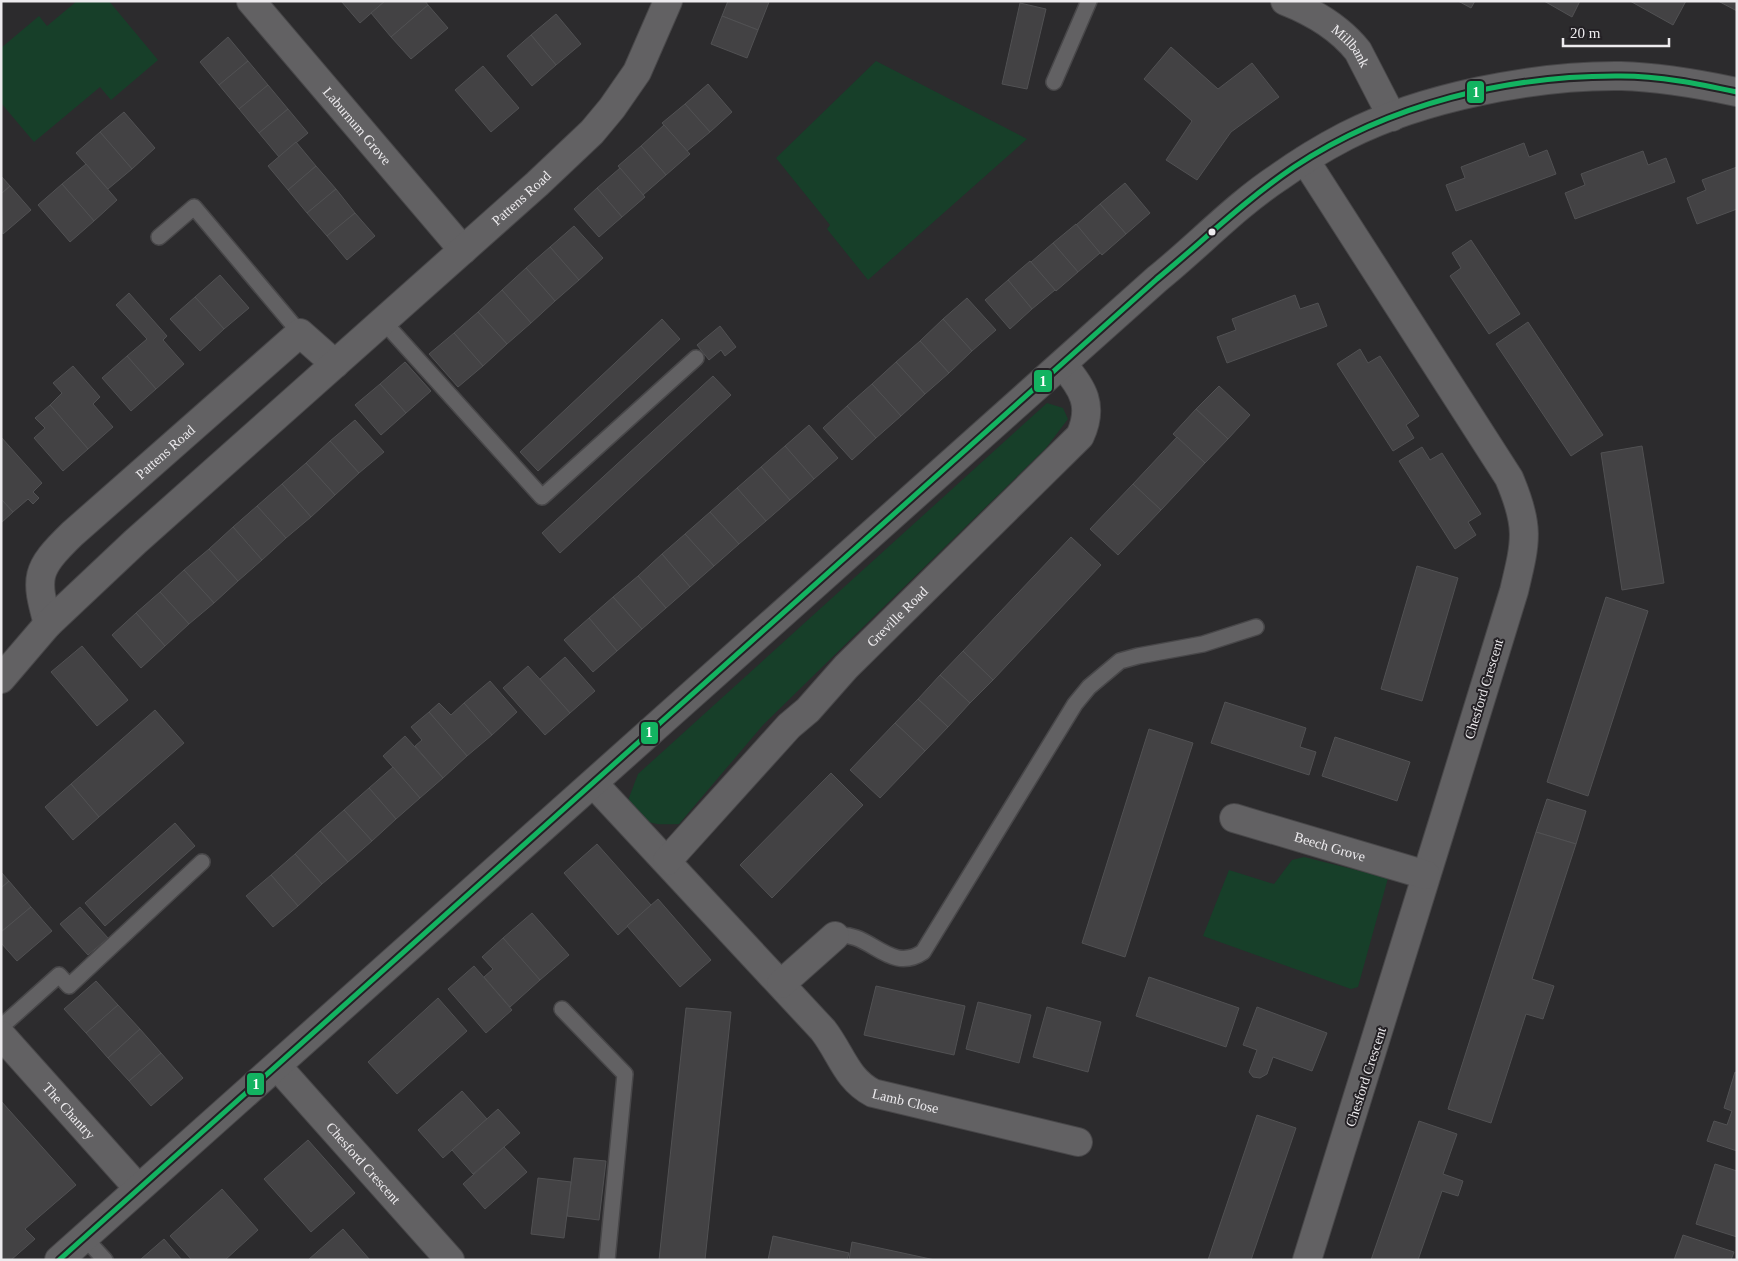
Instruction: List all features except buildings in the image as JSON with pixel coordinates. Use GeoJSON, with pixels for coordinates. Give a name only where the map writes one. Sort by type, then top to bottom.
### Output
{"type":"FeatureCollection","features":[{"type":"Feature","properties":{"kind":"street","name":"Laburnum Grove"},"geometry":{"type":"LineString","coordinates":[[251,1],[463,250]]}},
{"type":"Feature","properties":{"kind":"street","name":"Pattens Road"},"geometry":{"type":"LineString","coordinates":[[1,679],[48,624],[135,542],[463,250],[592,132],[637,72],[668,1]]}},
{"type":"Feature","properties":{"kind":"street","name":"Millbank"},"geometry":{"type":"LineString","coordinates":[[1284,1],[1314,14],[1351,42],[1361,57],[1392,117]]}},
{"type":"Feature","properties":{"kind":"street"},"geometry":{"type":"LineString","coordinates":[[59,1260],[1253,195],[1305,160],[1347,136],[1392,117],[1456,97],[1570,78],[1622,76],[1673,80],[1737,92]]}},
{"type":"Feature","properties":{"kind":"street","name":"Chesford Crescent"},"geometry":{"type":"LineString","coordinates":[[1305,160],[1494,453],[1516,494],[1524,522],[1525,543],[1514,591],[1426,875],[1387,1012],[1307,1260]]}},
{"type":"Feature","properties":{"kind":"street","name":"Pattens Road"},"geometry":{"type":"LineString","coordinates":[[48,624],[39,593],[39,577],[58,547],[300,333]]}},
{"type":"Feature","properties":{"kind":"street"},"geometry":{"type":"LineString","coordinates":[[300,333],[335,364]]}},
{"type":"Feature","properties":{"kind":"street","name":"Greville Road"},"geometry":{"type":"LineString","coordinates":[[667,861],[789,726],[808,710],[846,667],[1080,436],[1086,422],[1087,409],[1076,380],[1063,365]]}},
{"type":"Feature","properties":{"kind":"street","name":"Lamb Close"},"geometry":{"type":"LineString","coordinates":[[594,784],[824,1030],[848,1072],[866,1090],[1078,1142]]}},
{"type":"Feature","properties":{"kind":"street","name":"Beech Grove"},"geometry":{"type":"LineString","coordinates":[[1234,818],[1426,875]]}},
{"type":"Feature","properties":{"kind":"street"},"geometry":{"type":"LineString","coordinates":[[781,984],[835,936]]}},
{"type":"Feature","properties":{"kind":"street","name":"The Chantry"},"geometry":{"type":"LineString","coordinates":[[1,1035],[138,1188]]}},
{"type":"Feature","properties":{"kind":"street","name":"Chesford Crescent"},"geometry":{"type":"LineString","coordinates":[[277,1066],[450,1260]]}},
{"type":"Feature","properties":{"kind":"lane"},"geometry":{"type":"LineString","coordinates":[[1054,82],[1089,1]]}},
{"type":"Feature","properties":{"kind":"lane"},"geometry":{"type":"LineString","coordinates":[[159,237],[194,207],[300,333]]}},
{"type":"Feature","properties":{"kind":"lane"},"geometry":{"type":"LineString","coordinates":[[383,321],[542,497],[696,358]]}},
{"type":"Feature","properties":{"kind":"lane"},"geometry":{"type":"LineString","coordinates":[[835,936],[846,934],[858,937],[888,956],[902,959],[914,958],[923,952],[1075,704],[1089,687],[1120,661],[1203,644],[1256,628]]}},
{"type":"Feature","properties":{"kind":"lane"},"geometry":{"type":"LineString","coordinates":[[1,1027],[59,975],[69,986],[202,862]]}},
{"type":"Feature","properties":{"kind":"lane"},"geometry":{"type":"LineString","coordinates":[[562,1009],[625,1074],[607,1260]]}},
{"type":"Feature","properties":{"kind":"lane"},"geometry":{"type":"LineString","coordinates":[[84,1237],[105,1260]]}},
{"type":"Feature","properties":{"kind":"green space"},"geometry":{"type":"Polygon","coordinates":[[[77,1],[109,1],[158,60],[111,100],[100,87],[34,142],[1,103],[1,48],[39,16],[47,26],[77,1]]]}},
{"type":"Feature","properties":{"kind":"green space"},"geometry":{"type":"Polygon","coordinates":[[[876,61],[1027,139],[868,280],[827,229],[830,225],[776,158],[876,61]]]}},
{"type":"Feature","properties":{"kind":"green space"},"geometry":{"type":"Polygon","coordinates":[[[1047,403],[1063,408],[1068,419],[1046,448],[763,725],[679,824],[655,824],[638,816],[627,803],[638,774],[1047,403]]]}},
{"type":"Feature","properties":{"kind":"green space"},"geometry":{"type":"Polygon","coordinates":[[[1304,857],[1388,878],[1358,987],[1351,989],[1203,936],[1229,870],[1274,884],[1292,860],[1304,857]]]}},
{"type":"Feature","properties":{"kind":"transit line","name":"1"},"geometry":{"type":"LineString","coordinates":[[59,1260],[1157,279],[1241,207],[1294,167],[1331,145],[1369,126],[1409,110],[1493,88],[1578,77],[1636,76],[1694,83],[1737,92]]}}]}
